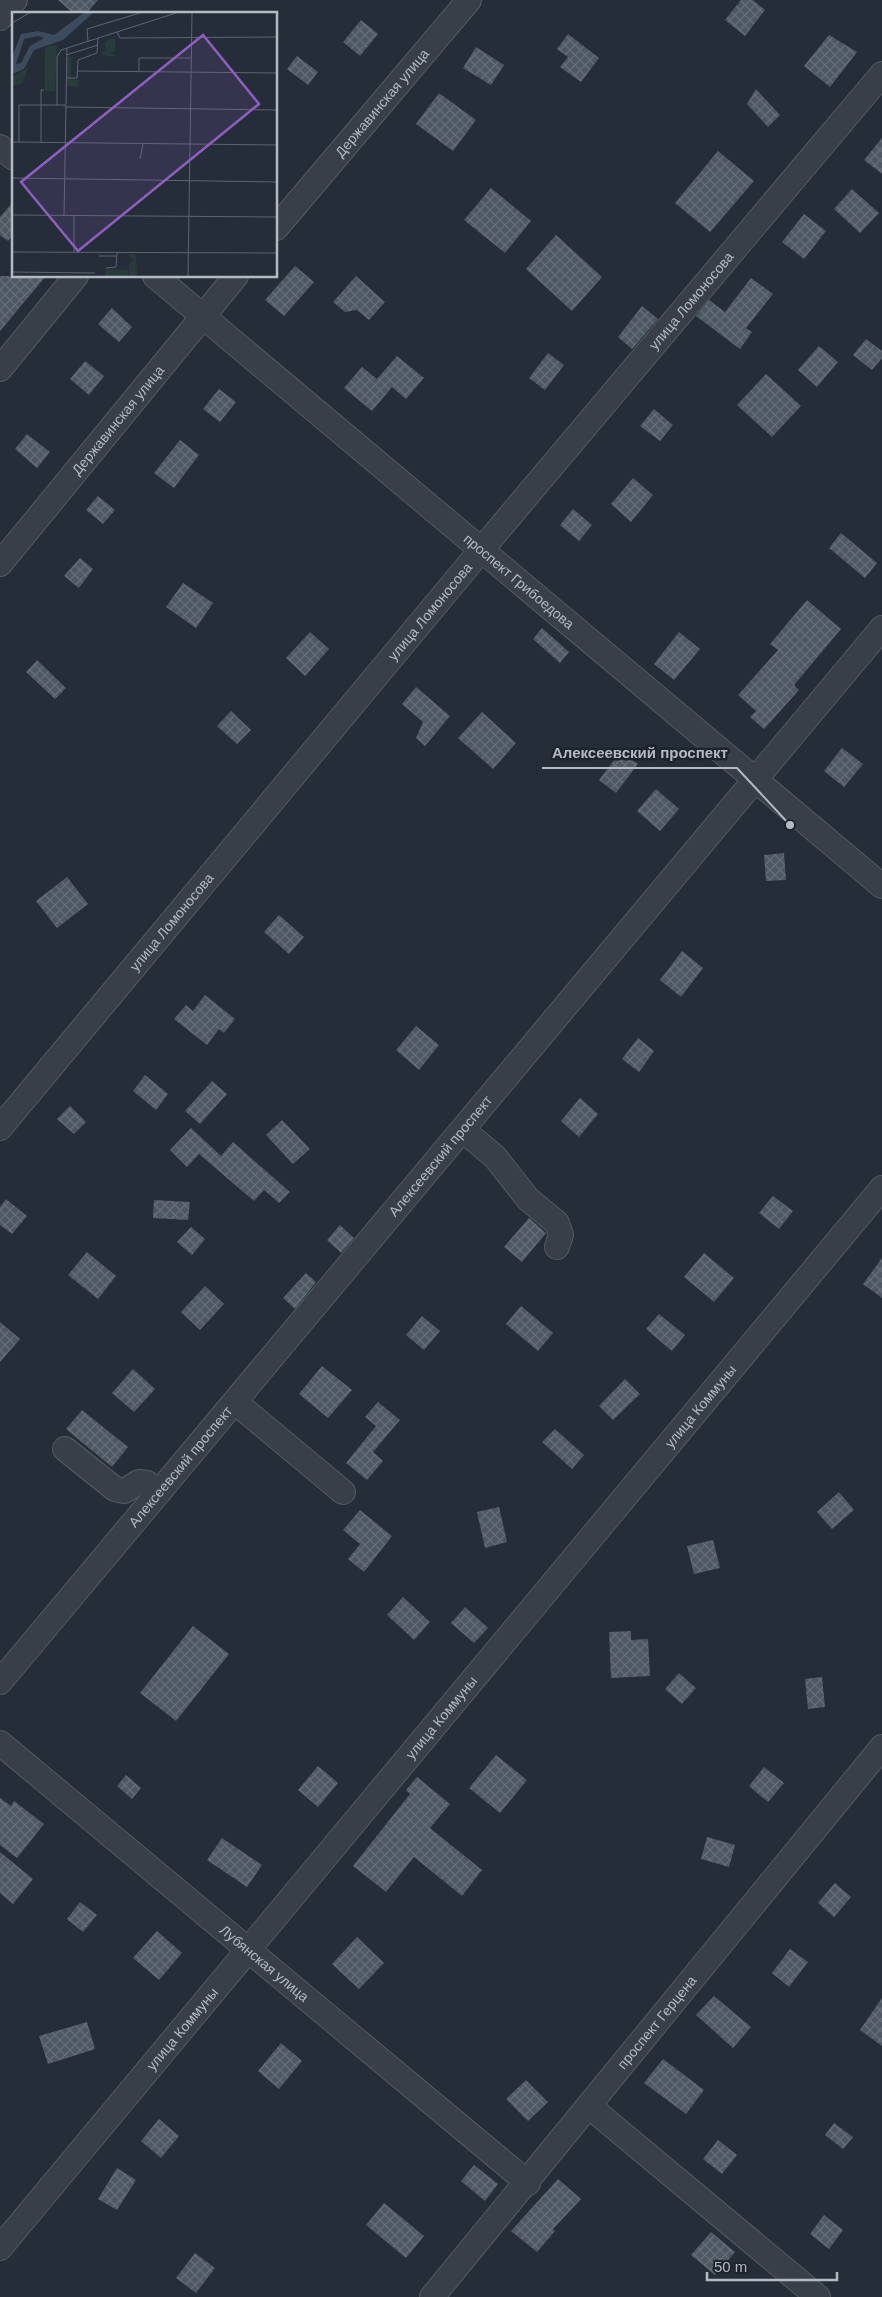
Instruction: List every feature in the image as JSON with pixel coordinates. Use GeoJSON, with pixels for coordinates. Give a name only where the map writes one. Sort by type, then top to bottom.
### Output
{"type":"FeatureCollection","features":[{"type":"Feature","properties":{"kind":"street"},"geometry":{"type":"LineString","coordinates":[[0,18],[15,0]]}},
{"type":"Feature","properties":{"kind":"street","name":"Державинская улица"},"geometry":{"type":"LineString","coordinates":[[278,226],[469,0]]}},
{"type":"Feature","properties":{"kind":"street","name":"улица Ломоносова"},"geometry":{"type":"LineString","coordinates":[[0,1128],[482,549],[882,74]]}},
{"type":"Feature","properties":{"kind":"street"},"geometry":{"type":"LineString","coordinates":[[0,147],[12,156]]}},
{"type":"Feature","properties":{"kind":"street"},"geometry":{"type":"LineString","coordinates":[[0,369],[74,278]]}},
{"type":"Feature","properties":{"kind":"street","name":"проспект Грибоедова"},"geometry":{"type":"LineString","coordinates":[[157,278],[882,886]]}},
{"type":"Feature","properties":{"kind":"street","name":"Державинская улица"},"geometry":{"type":"LineString","coordinates":[[0,564],[234,278]]}},
{"type":"Feature","properties":{"kind":"street","name":"Алексеевский проспект"},"geometry":{"type":"LineString","coordinates":[[0,1682],[757,780],[882,628]]}},
{"type":"Feature","properties":{"kind":"street"},"geometry":{"type":"LineString","coordinates":[[463,1130],[495,1157],[528,1199],[556,1223],[561,1235],[557,1247]]}},
{"type":"Feature","properties":{"kind":"street","name":"улица Коммуны"},"geometry":{"type":"LineString","coordinates":[[0,2248],[882,1188]]}},
{"type":"Feature","properties":{"kind":"street"},"geometry":{"type":"LineString","coordinates":[[235,1402],[343,1492]]}},
{"type":"Feature","properties":{"kind":"street"},"geometry":{"type":"LineString","coordinates":[[65,1449],[115,1490],[124,1491],[139,1482],[147,1483],[159,1492]]}},
{"type":"Feature","properties":{"kind":"street","name":"Лубянская улица"},"geometry":{"type":"LineString","coordinates":[[0,1743],[528,2183]]}},
{"type":"Feature","properties":{"kind":"street","name":"проспект Герцена"},"geometry":{"type":"LineString","coordinates":[[432,2297],[528,2183],[882,1747]]}},
{"type":"Feature","properties":{"kind":"street"},"geometry":{"type":"LineString","coordinates":[[590,2107],[818,2297]]}},
{"type":"Feature","properties":{"kind":"building"},"geometry":{"type":"Polygon","coordinates":[[[58,0],[98,0],[88,12],[72,12],[58,0]]]}},
{"type":"Feature","properties":{"kind":"building"},"geometry":{"type":"Polygon","coordinates":[[[741,0],[753,0],[765,10],[745,36],[725,20],[741,0]]]}},
{"type":"Feature","properties":{"kind":"building"},"geometry":{"type":"Polygon","coordinates":[[[361,20],[378,34],[360,56],[343,42],[361,20]]]}},
{"type":"Feature","properties":{"kind":"building"},"geometry":{"type":"Polygon","coordinates":[[[568,34],[599,58],[581,82],[560,67],[568,57],[557,49],[568,34]]]}},
{"type":"Feature","properties":{"kind":"building"},"geometry":{"type":"Polygon","coordinates":[[[829,35],[857,52],[830,87],[804,66],[829,35]]]}},
{"type":"Feature","properties":{"kind":"building"},"geometry":{"type":"Polygon","coordinates":[[[476,47],[504,65],[491,85],[463,68],[476,47]]]}},
{"type":"Feature","properties":{"kind":"building"},"geometry":{"type":"Polygon","coordinates":[[[297,56],[318,72],[308,85],[287,69],[297,56]]]}},
{"type":"Feature","properties":{"kind":"building"},"geometry":{"type":"Polygon","coordinates":[[[756,89],[780,115],[768,127],[747,104],[756,89]]]}},
{"type":"Feature","properties":{"kind":"building"},"geometry":{"type":"Polygon","coordinates":[[[439,93],[476,120],[453,151],[416,124],[439,93]]]}},
{"type":"Feature","properties":{"kind":"building"},"geometry":{"type":"Polygon","coordinates":[[[882,138],[882,174],[864,160],[882,138]]]}},
{"type":"Feature","properties":{"kind":"building"},"geometry":{"type":"Polygon","coordinates":[[[718,151],[754,181],[710,232],[675,203],[718,151]]]}},
{"type":"Feature","properties":{"kind":"building"},"geometry":{"type":"Polygon","coordinates":[[[491,188],[531,221],[505,253],[464,220],[491,188]]]}},
{"type":"Feature","properties":{"kind":"building"},"geometry":{"type":"Polygon","coordinates":[[[852,189],[879,213],[860,233],[834,209],[852,189]]]}},
{"type":"Feature","properties":{"kind":"building"},"geometry":{"type":"Polygon","coordinates":[[[12,203],[12,236],[8,241],[0,235],[0,217],[12,203]]]}},
{"type":"Feature","properties":{"kind":"building"},"geometry":{"type":"Polygon","coordinates":[[[804,214],[826,231],[804,259],[782,242],[804,214]]]}},
{"type":"Feature","properties":{"kind":"building"},"geometry":{"type":"Polygon","coordinates":[[[556,235],[602,277],[572,311],[526,269],[556,235]]]}},
{"type":"Feature","properties":{"kind":"building"},"geometry":{"type":"Polygon","coordinates":[[[295,266],[314,282],[284,316],[265,300],[295,266]]]}},
{"type":"Feature","properties":{"kind":"building"},"geometry":{"type":"Polygon","coordinates":[[[0,276],[44,278],[0,331],[0,276]]]}},
{"type":"Feature","properties":{"kind":"building"},"geometry":{"type":"Polygon","coordinates":[[[356,276],[385,302],[369,320],[357,310],[345,312],[333,302],[356,276]]]}},
{"type":"Feature","properties":{"kind":"building"},"geometry":{"type":"Polygon","coordinates":[[[751,278],[773,294],[746,328],[752,332],[740,349],[696,316],[709,300],[725,312],[751,278]]]}},
{"type":"Feature","properties":{"kind":"building"},"geometry":{"type":"Polygon","coordinates":[[[642,306],[658,319],[632,349],[618,337],[642,306]]]}},
{"type":"Feature","properties":{"kind":"building"},"geometry":{"type":"Polygon","coordinates":[[[112,308],[132,327],[119,342],[98,324],[112,308]]]}},
{"type":"Feature","properties":{"kind":"building"},"geometry":{"type":"Polygon","coordinates":[[[866,339],[882,351],[882,358],[872,370],[853,355],[866,339]]]}},
{"type":"Feature","properties":{"kind":"building"},"geometry":{"type":"Polygon","coordinates":[[[819,346],[838,362],[817,387],[798,370],[819,346]]]}},
{"type":"Feature","properties":{"kind":"building"},"geometry":{"type":"Polygon","coordinates":[[[548,353],[564,365],[545,390],[529,378],[548,353]]]}},
{"type":"Feature","properties":{"kind":"building"},"geometry":{"type":"Polygon","coordinates":[[[397,356],[424,378],[406,399],[392,387],[372,411],[344,388],[362,367],[377,379],[397,356]]]}},
{"type":"Feature","properties":{"kind":"building"},"geometry":{"type":"Polygon","coordinates":[[[85,361],[104,376],[89,395],[70,379],[85,361]]]}},
{"type":"Feature","properties":{"kind":"building"},"geometry":{"type":"Polygon","coordinates":[[[766,374],[801,406],[772,437],[737,405],[766,374]]]}},
{"type":"Feature","properties":{"kind":"building"},"geometry":{"type":"Polygon","coordinates":[[[219,389],[236,402],[220,422],[203,409],[219,389]]]}},
{"type":"Feature","properties":{"kind":"building"},"geometry":{"type":"Polygon","coordinates":[[[654,409],[673,425],[660,441],[640,426],[654,409]]]}},
{"type":"Feature","properties":{"kind":"building"},"geometry":{"type":"Polygon","coordinates":[[[27,434],[50,452],[37,468],[15,449],[27,434]]]}},
{"type":"Feature","properties":{"kind":"building"},"geometry":{"type":"Polygon","coordinates":[[[180,440],[199,455],[174,488],[154,473],[180,440]]]}},
{"type":"Feature","properties":{"kind":"building"},"geometry":{"type":"Polygon","coordinates":[[[633,478],[653,495],[631,522],[611,504],[633,478]]]}},
{"type":"Feature","properties":{"kind":"building"},"geometry":{"type":"Polygon","coordinates":[[[98,496],[115,510],[103,524],[86,510],[98,496]]]}},
{"type":"Feature","properties":{"kind":"building"},"geometry":{"type":"Polygon","coordinates":[[[573,509],[592,525],[579,541],[560,525],[573,509]]]}},
{"type":"Feature","properties":{"kind":"building"},"geometry":{"type":"Polygon","coordinates":[[[841,533],[877,563],[865,578],[829,548],[841,533]]]}},
{"type":"Feature","properties":{"kind":"building"},"geometry":{"type":"Polygon","coordinates":[[[80,558],[93,569],[79,588],[64,576],[80,558]]]}},
{"type":"Feature","properties":{"kind":"building"},"geometry":{"type":"Polygon","coordinates":[[[183,583],[213,603],[196,628],[166,607],[183,583]]]}},
{"type":"Feature","properties":{"kind":"building"},"geometry":{"type":"Polygon","coordinates":[[[807,600],[841,629],[794,685],[799,690],[764,729],[750,717],[756,711],[738,695],[778,650],[770,644],[807,600]]]}},
{"type":"Feature","properties":{"kind":"building"},"geometry":{"type":"Polygon","coordinates":[[[542,628],[569,652],[560,663],[533,639],[542,628]]]}},
{"type":"Feature","properties":{"kind":"building"},"geometry":{"type":"Polygon","coordinates":[[[310,632],[329,649],[305,676],[286,658],[310,632]]]}},
{"type":"Feature","properties":{"kind":"building"},"geometry":{"type":"Polygon","coordinates":[[[679,632],[700,649],[674,680],[654,664],[679,632]]]}},
{"type":"Feature","properties":{"kind":"building"},"geometry":{"type":"Polygon","coordinates":[[[37,660],[66,688],[55,699],[26,672],[37,660]]]}},
{"type":"Feature","properties":{"kind":"building"},"geometry":{"type":"Polygon","coordinates":[[[416,687],[450,716],[425,746],[416,738],[423,722],[402,704],[416,687]]]}},
{"type":"Feature","properties":{"kind":"building"},"geometry":{"type":"Polygon","coordinates":[[[231,711],[251,730],[237,744],[217,726],[231,711]]]}},
{"type":"Feature","properties":{"kind":"building"},"geometry":{"type":"Polygon","coordinates":[[[482,712],[516,743],[493,769],[458,738],[482,712]]]}},
{"type":"Feature","properties":{"kind":"building"},"geometry":{"type":"Polygon","coordinates":[[[842,748],[863,764],[844,787],[824,771],[842,748]]]}},
{"type":"Feature","properties":{"kind":"building"},"geometry":{"type":"Polygon","coordinates":[[[621,751],[638,764],[616,793],[599,780],[621,751]]]}},
{"type":"Feature","properties":{"kind":"building"},"geometry":{"type":"Polygon","coordinates":[[[656,789],[679,809],[660,831],[637,811],[656,789]]]}},
{"type":"Feature","properties":{"kind":"building"},"geometry":{"type":"Polygon","coordinates":[[[784,853],[786,880],[766,881],[764,855],[784,853]]]}},
{"type":"Feature","properties":{"kind":"building"},"geometry":{"type":"Polygon","coordinates":[[[67,877],[88,904],[57,928],[36,901],[67,877]]]}},
{"type":"Feature","properties":{"kind":"building"},"geometry":{"type":"Polygon","coordinates":[[[279,915],[304,937],[289,954],[264,932],[279,915]]]}},
{"type":"Feature","properties":{"kind":"building"},"geometry":{"type":"Polygon","coordinates":[[[682,951],[703,968],[681,997],[660,980],[682,951]]]}},
{"type":"Feature","properties":{"kind":"building"},"geometry":{"type":"Polygon","coordinates":[[[205,995],[235,1019],[224,1033],[219,1029],[207,1045],[174,1019],[186,1005],[193,1011],[205,995]]]}},
{"type":"Feature","properties":{"kind":"building"},"geometry":{"type":"Polygon","coordinates":[[[416,1026],[439,1045],[419,1070],[396,1050],[416,1026]]]}},
{"type":"Feature","properties":{"kind":"building"},"geometry":{"type":"Polygon","coordinates":[[[638,1038],[654,1051],[639,1072],[622,1059],[638,1038]]]}},
{"type":"Feature","properties":{"kind":"building"},"geometry":{"type":"Polygon","coordinates":[[[145,1075],[168,1094],[156,1110],[133,1091],[145,1075]]]}},
{"type":"Feature","properties":{"kind":"building"},"geometry":{"type":"Polygon","coordinates":[[[212,1081],[227,1094],[200,1124],[185,1111],[212,1081]]]}},
{"type":"Feature","properties":{"kind":"building"},"geometry":{"type":"Polygon","coordinates":[[[580,1098],[598,1114],[579,1137],[561,1121],[580,1098]]]}},
{"type":"Feature","properties":{"kind":"building"},"geometry":{"type":"Polygon","coordinates":[[[70,1106],[86,1122],[74,1134],[57,1119],[70,1106]]]}},
{"type":"Feature","properties":{"kind":"building"},"geometry":{"type":"Polygon","coordinates":[[[282,1120],[310,1149],[293,1164],[266,1135],[282,1120]]]}},
{"type":"Feature","properties":{"kind":"building"},"geometry":{"type":"Polygon","coordinates":[[[191,1128],[221,1156],[233,1142],[290,1192],[279,1203],[264,1190],[254,1201],[199,1154],[187,1167],[170,1150],[191,1128]]]}},
{"type":"Feature","properties":{"kind":"building"},"geometry":{"type":"Polygon","coordinates":[[[773,1196],[793,1211],[779,1229],[759,1213],[773,1196]]]}},
{"type":"Feature","properties":{"kind":"building"},"geometry":{"type":"Polygon","coordinates":[[[6,1199],[27,1216],[12,1234],[0,1225],[0,1207],[6,1199]]]}},
{"type":"Feature","properties":{"kind":"building"},"geometry":{"type":"Polygon","coordinates":[[[154,1200],[190,1202],[188,1220],[153,1218],[154,1200]]]}},
{"type":"Feature","properties":{"kind":"building"},"geometry":{"type":"Polygon","coordinates":[[[529,1218],[546,1233],[522,1262],[504,1247],[529,1218]]]}},
{"type":"Feature","properties":{"kind":"building"},"geometry":{"type":"Polygon","coordinates":[[[340,1225],[354,1238],[341,1253],[327,1240],[340,1225]]]}},
{"type":"Feature","properties":{"kind":"building"},"geometry":{"type":"Polygon","coordinates":[[[191,1227],[205,1239],[192,1255],[177,1242],[191,1227]]]}},
{"type":"Feature","properties":{"kind":"building"},"geometry":{"type":"Polygon","coordinates":[[[87,1252],[116,1276],[98,1299],[68,1275],[87,1252]]]}},
{"type":"Feature","properties":{"kind":"building"},"geometry":{"type":"Polygon","coordinates":[[[704,1253],[734,1278],[714,1302],[684,1277],[704,1253]]]}},
{"type":"Feature","properties":{"kind":"building"},"geometry":{"type":"Polygon","coordinates":[[[882,1258],[882,1298],[863,1284],[882,1258]]]}},
{"type":"Feature","properties":{"kind":"building"},"geometry":{"type":"Polygon","coordinates":[[[306,1273],[316,1282],[295,1309],[283,1298],[306,1273]]]}},
{"type":"Feature","properties":{"kind":"building"},"geometry":{"type":"Polygon","coordinates":[[[205,1286],[224,1304],[200,1330],[181,1312],[205,1286]]]}},
{"type":"Feature","properties":{"kind":"building"},"geometry":{"type":"Polygon","coordinates":[[[521,1306],[553,1333],[538,1351],[506,1324],[521,1306]]]}},
{"type":"Feature","properties":{"kind":"building"},"geometry":{"type":"Polygon","coordinates":[[[659,1314],[685,1335],[672,1351],[646,1329],[659,1314]]]}},
{"type":"Feature","properties":{"kind":"building"},"geometry":{"type":"Polygon","coordinates":[[[422,1316],[440,1331],[424,1350],[406,1335],[422,1316]]]}},
{"type":"Feature","properties":{"kind":"building"},"geometry":{"type":"Polygon","coordinates":[[[0,1322],[20,1339],[0,1362],[0,1322]]]}},
{"type":"Feature","properties":{"kind":"building"},"geometry":{"type":"Polygon","coordinates":[[[322,1366],[352,1390],[328,1418],[299,1394],[322,1366]]]}},
{"type":"Feature","properties":{"kind":"building"},"geometry":{"type":"Polygon","coordinates":[[[133,1369],[155,1389],[134,1412],[112,1393],[133,1369]]]}},
{"type":"Feature","properties":{"kind":"building"},"geometry":{"type":"Polygon","coordinates":[[[625,1379],[640,1394],[613,1420],[599,1406],[625,1379]]]}},
{"type":"Feature","properties":{"kind":"building"},"geometry":{"type":"Polygon","coordinates":[[[378,1402],[400,1420],[373,1452],[383,1461],[367,1480],[346,1463],[376,1426],[365,1417],[378,1402]]]}},
{"type":"Feature","properties":{"kind":"building"},"geometry":{"type":"Polygon","coordinates":[[[82,1410],[128,1447],[112,1467],[66,1429],[82,1410]]]}},
{"type":"Feature","properties":{"kind":"building"},"geometry":{"type":"Polygon","coordinates":[[[555,1429],[584,1455],[572,1469],[542,1442],[555,1429]]]}},
{"type":"Feature","properties":{"kind":"building"},"geometry":{"type":"Polygon","coordinates":[[[839,1492],[854,1510],[832,1529],[817,1512],[839,1492]]]}},
{"type":"Feature","properties":{"kind":"building"},"geometry":{"type":"Polygon","coordinates":[[[499,1507],[507,1542],[485,1548],[477,1512],[499,1507]]]}},
{"type":"Feature","properties":{"kind":"building"},"geometry":{"type":"Polygon","coordinates":[[[360,1510],[392,1536],[364,1572],[348,1559],[360,1544],[343,1530],[360,1510]]]}},
{"type":"Feature","properties":{"kind":"building"},"geometry":{"type":"Polygon","coordinates":[[[713,1540],[720,1568],[694,1574],[687,1546],[713,1540]]]}},
{"type":"Feature","properties":{"kind":"building"},"geometry":{"type":"Polygon","coordinates":[[[403,1597],[430,1622],[414,1640],[387,1615],[403,1597]]]}},
{"type":"Feature","properties":{"kind":"building"},"geometry":{"type":"Polygon","coordinates":[[[465,1607],[488,1628],[474,1643],[451,1623],[465,1607]]]}},
{"type":"Feature","properties":{"kind":"building"},"geometry":{"type":"Polygon","coordinates":[[[193,1626],[229,1654],[176,1721],[140,1693],[193,1626]]]}},
{"type":"Feature","properties":{"kind":"building"},"geometry":{"type":"Polygon","coordinates":[[[631,1631],[631,1640],[648,1639],[650,1676],[611,1678],[609,1632],[631,1631]]]}},
{"type":"Feature","properties":{"kind":"building"},"geometry":{"type":"Polygon","coordinates":[[[679,1673],[696,1688],[682,1704],[665,1689],[679,1673]]]}},
{"type":"Feature","properties":{"kind":"building"},"geometry":{"type":"Polygon","coordinates":[[[822,1677],[825,1707],[808,1709],[805,1679],[822,1677]]]}},
{"type":"Feature","properties":{"kind":"building"},"geometry":{"type":"Polygon","coordinates":[[[496,1755],[527,1780],[500,1813],[469,1788],[496,1755]]]}},
{"type":"Feature","properties":{"kind":"building"},"geometry":{"type":"Polygon","coordinates":[[[318,1766],[338,1783],[318,1807],[298,1790],[318,1766]]]}},
{"type":"Feature","properties":{"kind":"building"},"geometry":{"type":"Polygon","coordinates":[[[764,1767],[784,1783],[768,1802],[749,1786],[764,1767]]]}},
{"type":"Feature","properties":{"kind":"building"},"geometry":{"type":"Polygon","coordinates":[[[126,1775],[141,1788],[132,1799],[117,1786],[126,1775]]]}},
{"type":"Feature","properties":{"kind":"building"},"geometry":{"type":"Polygon","coordinates":[[[417,1777],[450,1804],[430,1828],[482,1870],[462,1896],[414,1857],[386,1892],[353,1866],[410,1794],[406,1790],[417,1777]]]}},
{"type":"Feature","properties":{"kind":"building"},"geometry":{"type":"Polygon","coordinates":[[[0,1798],[11,1806],[14,1801],[44,1824],[17,1858],[0,1845],[0,1798]]]}},
{"type":"Feature","properties":{"kind":"building"},"geometry":{"type":"Polygon","coordinates":[[[707,1837],[735,1845],[729,1867],[701,1859],[707,1837]]]}},
{"type":"Feature","properties":{"kind":"building"},"geometry":{"type":"Polygon","coordinates":[[[222,1838],[262,1865],[247,1887],[207,1860],[222,1838]]]}},
{"type":"Feature","properties":{"kind":"building"},"geometry":{"type":"Polygon","coordinates":[[[0,1852],[33,1879],[13,1904],[0,1893],[0,1852]]]}},
{"type":"Feature","properties":{"kind":"building"},"geometry":{"type":"Polygon","coordinates":[[[835,1883],[851,1897],[834,1917],[818,1903],[835,1883]]]}},
{"type":"Feature","properties":{"kind":"building"},"geometry":{"type":"Polygon","coordinates":[[[80,1902],[97,1915],[83,1932],[67,1919],[80,1902]]]}},
{"type":"Feature","properties":{"kind":"building"},"geometry":{"type":"Polygon","coordinates":[[[157,1931],[182,1953],[159,1980],[133,1958],[157,1931]]]}},
{"type":"Feature","properties":{"kind":"building"},"geometry":{"type":"Polygon","coordinates":[[[357,1937],[384,1963],[359,1989],[332,1964],[357,1937]]]}},
{"type":"Feature","properties":{"kind":"building"},"geometry":{"type":"Polygon","coordinates":[[[790,1949],[808,1962],[789,1987],[772,1973],[790,1949]]]}},
{"type":"Feature","properties":{"kind":"building"},"geometry":{"type":"Polygon","coordinates":[[[714,1996],[751,2027],[733,2048],[696,2015],[714,1996]]]}},
{"type":"Feature","properties":{"kind":"building"},"geometry":{"type":"Polygon","coordinates":[[[882,1998],[882,2046],[860,2030],[882,1998]]]}},
{"type":"Feature","properties":{"kind":"building"},"geometry":{"type":"Polygon","coordinates":[[[87,2022],[95,2049],[48,2064],[39,2036],[87,2022]]]}},
{"type":"Feature","properties":{"kind":"building"},"geometry":{"type":"Polygon","coordinates":[[[281,2043],[302,2061],[279,2089],[258,2071],[281,2043]]]}},
{"type":"Feature","properties":{"kind":"building"},"geometry":{"type":"Polygon","coordinates":[[[663,2059],[704,2090],[686,2114],[644,2083],[663,2059]]]}},
{"type":"Feature","properties":{"kind":"building"},"geometry":{"type":"Polygon","coordinates":[[[526,2080],[548,2102],[528,2121],[506,2099],[526,2080]]]}},
{"type":"Feature","properties":{"kind":"building"},"geometry":{"type":"Polygon","coordinates":[[[159,2119],[179,2136],[161,2158],[141,2141],[159,2119]]]}},
{"type":"Feature","properties":{"kind":"building"},"geometry":{"type":"Polygon","coordinates":[[[834,2123],[853,2137],[843,2149],[825,2135],[834,2123]]]}},
{"type":"Feature","properties":{"kind":"building"},"geometry":{"type":"Polygon","coordinates":[[[718,2140],[737,2155],[722,2174],[703,2159],[718,2140]]]}},
{"type":"Feature","properties":{"kind":"building"},"geometry":{"type":"Polygon","coordinates":[[[474,2165],[498,2184],[485,2201],[461,2181],[474,2165]]]}},
{"type":"Feature","properties":{"kind":"building"},"geometry":{"type":"Polygon","coordinates":[[[117,2168],[136,2180],[117,2210],[98,2199],[117,2168]]]}},
{"type":"Feature","properties":{"kind":"building"},"geometry":{"type":"Polygon","coordinates":[[[558,2179],[581,2199],[553,2229],[555,2231],[537,2252],[511,2231],[558,2179]]]}},
{"type":"Feature","properties":{"kind":"building"},"geometry":{"type":"Polygon","coordinates":[[[384,2203],[424,2236],[406,2258],[366,2225],[384,2203]]]}},
{"type":"Feature","properties":{"kind":"building"},"geometry":{"type":"Polygon","coordinates":[[[824,2215],[843,2230],[829,2249],[810,2234],[824,2215]]]}},
{"type":"Feature","properties":{"kind":"building"},"geometry":{"type":"Polygon","coordinates":[[[711,2232],[735,2252],[715,2275],[691,2255],[711,2232]]]}},
{"type":"Feature","properties":{"kind":"building"},"geometry":{"type":"Polygon","coordinates":[[[195,2253],[215,2268],[196,2293],[176,2278],[195,2253]]]}},
{"type":"Feature","properties":{"kind":"place","name":"Алексеевский проспект"},"geometry":{"type":"Point","coordinates":[790,825]}}]}
